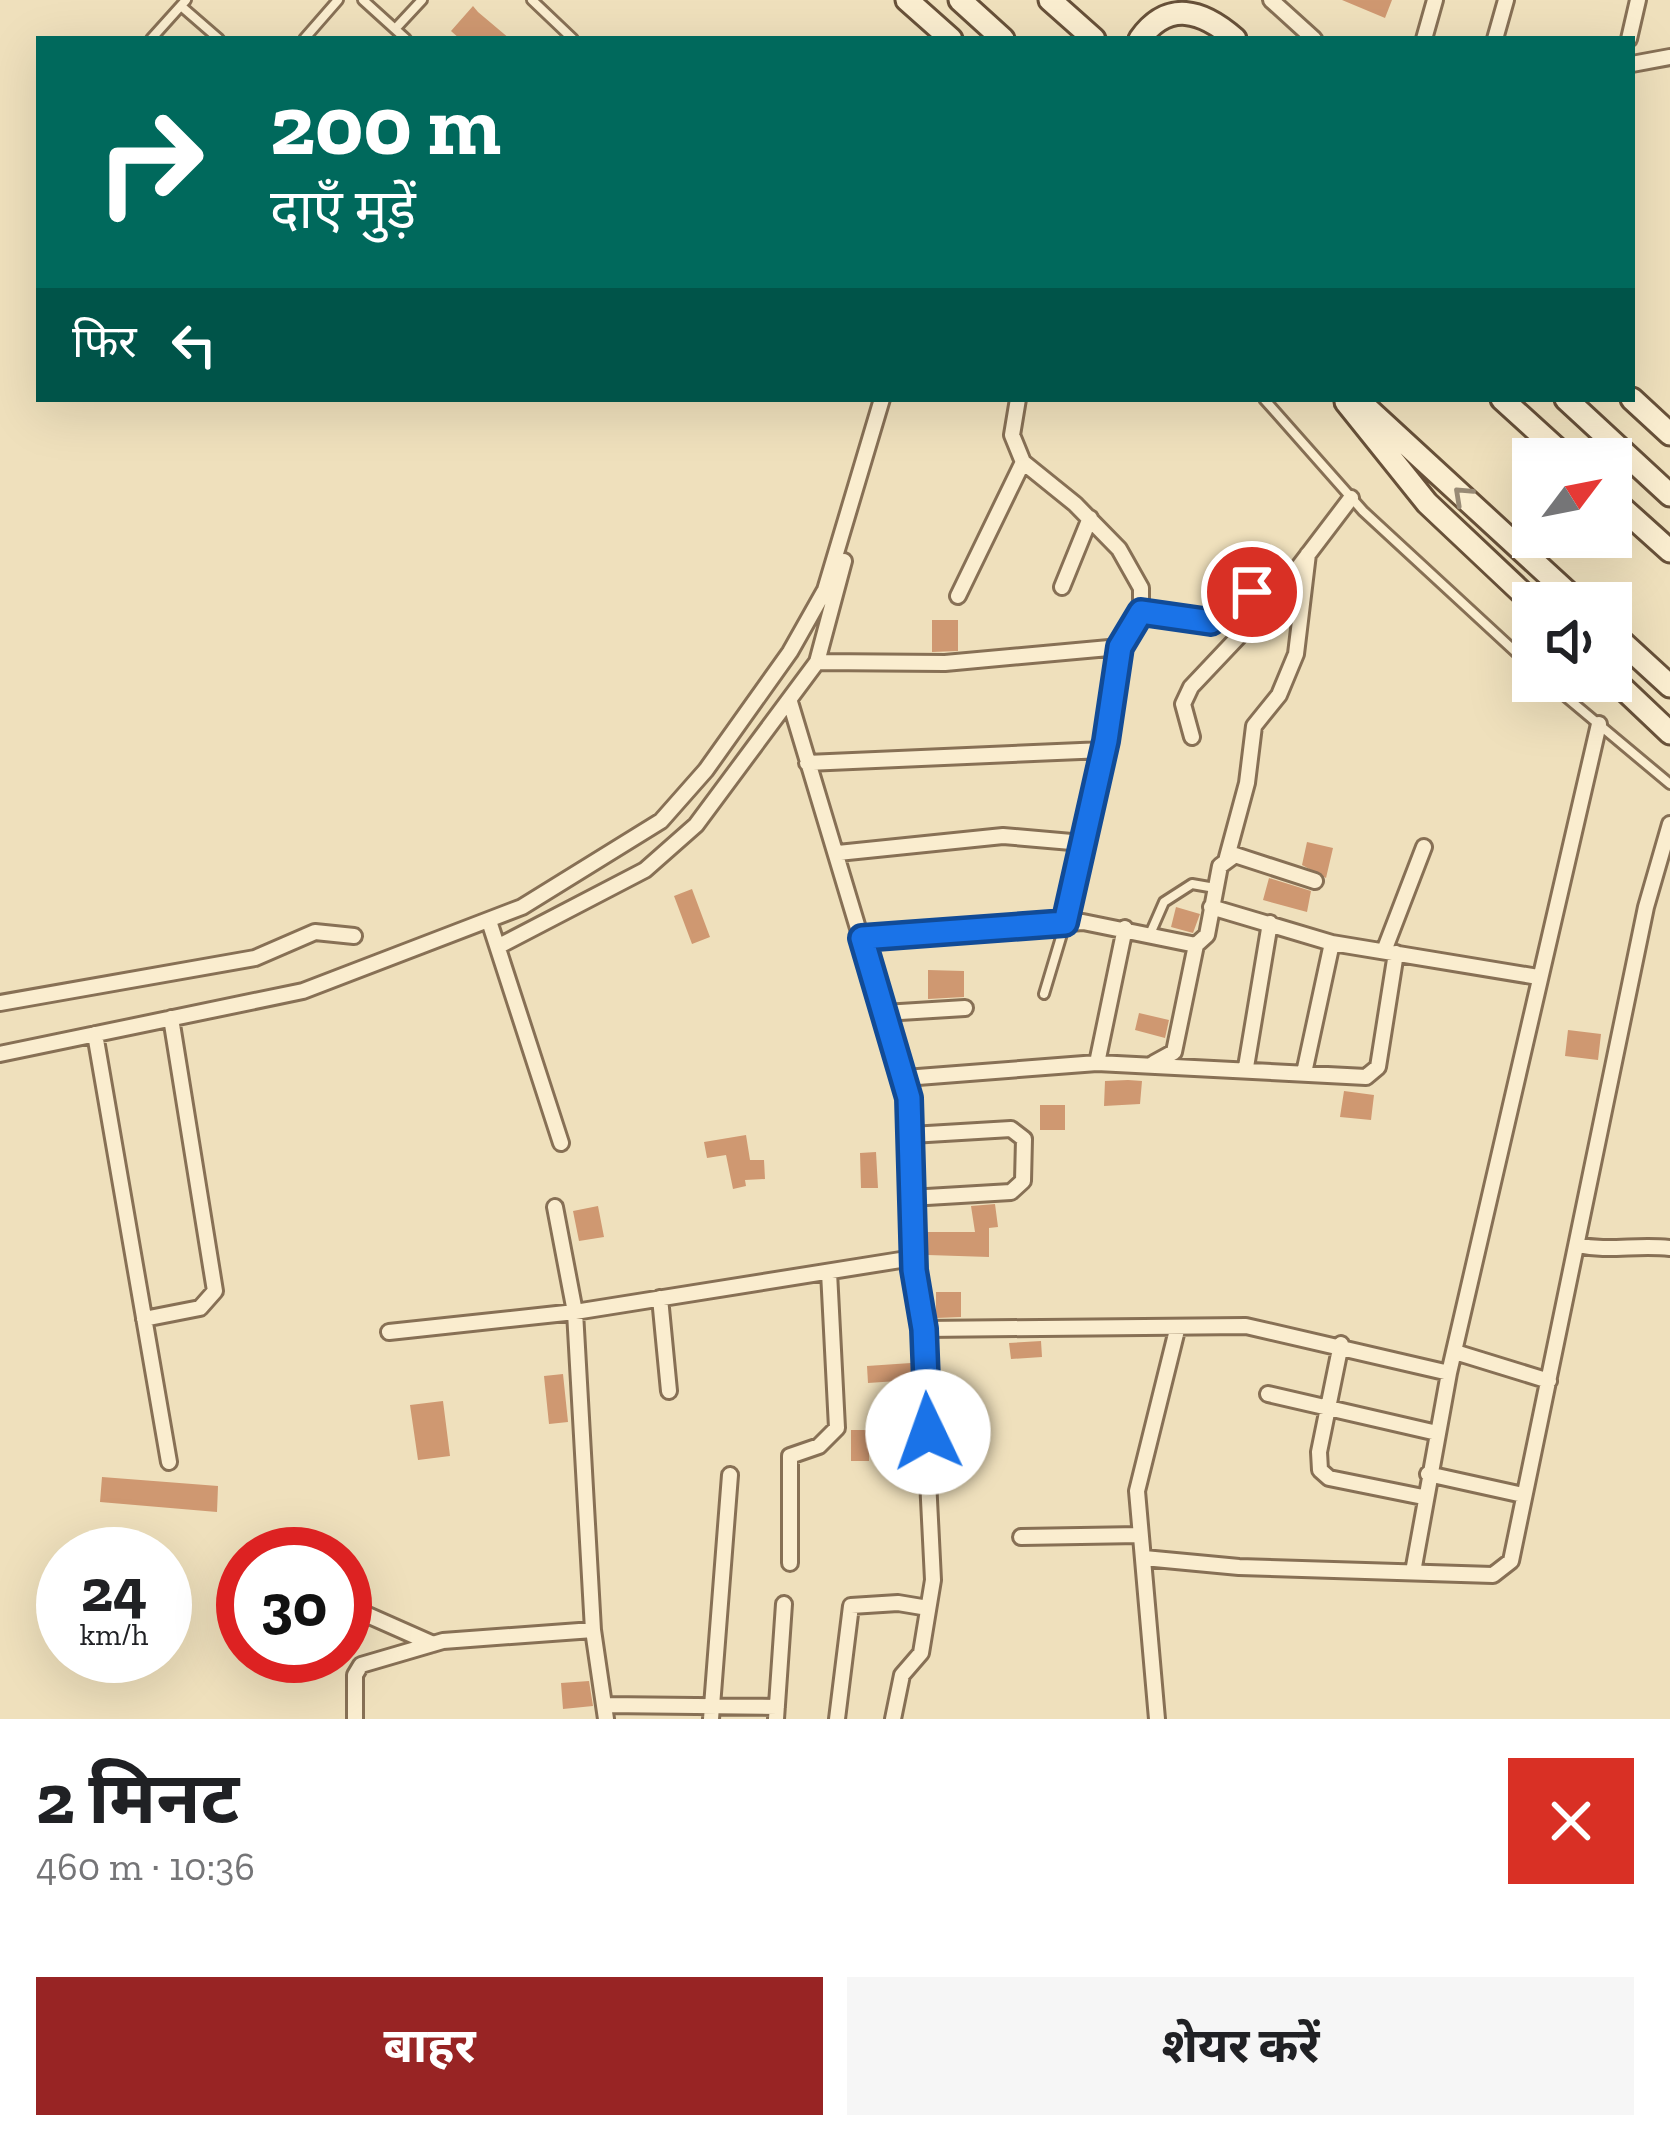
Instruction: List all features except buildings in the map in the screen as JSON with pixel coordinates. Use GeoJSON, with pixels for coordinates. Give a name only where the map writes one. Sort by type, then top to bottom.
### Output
{"type":"FeatureCollection","features":[{"type":"Feature","properties":{"kind":"street"},"geometry":{"type":"LineString","coordinates":[[907,0],[948,36]]}},
{"type":"Feature","properties":{"kind":"street"},"geometry":{"type":"LineString","coordinates":[[960,0],[999,36]]}},
{"type":"Feature","properties":{"kind":"street"},"geometry":{"type":"LineString","coordinates":[[1050,0],[1088,35]]}},
{"type":"Feature","properties":{"kind":"street"},"geometry":{"type":"LineString","coordinates":[[1061,0],[1088,35]]}},
{"type":"Feature","properties":{"kind":"street"},"geometry":{"type":"LineString","coordinates":[[1271,0],[1311,36]]}},
{"type":"Feature","properties":{"kind":"street"},"geometry":{"type":"LineString","coordinates":[[1425,36],[1435,0]]}},
{"type":"Feature","properties":{"kind":"street"},"geometry":{"type":"LineString","coordinates":[[1496,36],[1506,0]]}},
{"type":"Feature","properties":{"kind":"street"},"geometry":{"type":"LineString","coordinates":[[1630,36],[1638,0]]}},
{"type":"Feature","properties":{"kind":"street"},"geometry":{"type":"LineString","coordinates":[[1142,36],[1172,5],[1200,14],[1231,36]]}},
{"type":"Feature","properties":{"kind":"street"},"geometry":{"type":"LineString","coordinates":[[1635,63],[1670,57]]}},
{"type":"Feature","properties":{"kind":"street"},"geometry":{"type":"LineString","coordinates":[[0,1054],[303,991],[489,920],[629,844],[686,796],[790,652],[825,590],[881,402]]}},
{"type":"Feature","properties":{"kind":"street"},"geometry":{"type":"LineString","coordinates":[[1018,402],[1012,435],[1023,462],[1090,518],[1134,567],[1141,612],[1120,647],[1104,751],[1065,923]]}},
{"type":"Feature","properties":{"kind":"street"},"geometry":{"type":"LineString","coordinates":[[1346,402],[1427,503],[1512,583]]}},
{"type":"Feature","properties":{"kind":"street"},"geometry":{"type":"LineString","coordinates":[[1360,402],[1556,582]]}},
{"type":"Feature","properties":{"kind":"street"},"geometry":{"type":"LineString","coordinates":[[1505,402],[1545,438]]}},
{"type":"Feature","properties":{"kind":"street"},"geometry":{"type":"LineString","coordinates":[[1569,402],[1670,495]]}},
{"type":"Feature","properties":{"kind":"street"},"geometry":{"type":"LineString","coordinates":[[1635,402],[1670,434]]}},
{"type":"Feature","properties":{"kind":"street"},"geometry":{"type":"LineString","coordinates":[[958,596],[1023,462]]}},
{"type":"Feature","properties":{"kind":"street"},"geometry":{"type":"LineString","coordinates":[[499,946],[560,918],[672,849],[790,703],[817,662],[837,602],[855,497]]}},
{"type":"Feature","properties":{"kind":"street"},"geometry":{"type":"LineString","coordinates":[[1192,737],[1183,704],[1191,687],[1275,598],[1351,498]]}},
{"type":"Feature","properties":{"kind":"street"},"geometry":{"type":"LineString","coordinates":[[1632,517],[1670,551]]}},
{"type":"Feature","properties":{"kind":"street"},"geometry":{"type":"LineString","coordinates":[[1062,586],[1090,518]]}},
{"type":"Feature","properties":{"kind":"street"},"geometry":{"type":"LineString","coordinates":[[1152,1064],[1174,1052],[1196,945],[1207,934],[1215,888],[1247,783],[1254,727],[1279,694],[1296,654],[1308,554]]}},
{"type":"Feature","properties":{"kind":"street"},"geometry":{"type":"LineString","coordinates":[[1141,612],[1211,622],[1245,594],[1275,598]]}},
{"type":"Feature","properties":{"kind":"street"},"geometry":{"type":"LineString","coordinates":[[817,662],[945,663],[1120,647]]}},
{"type":"Feature","properties":{"kind":"street"},"geometry":{"type":"LineString","coordinates":[[1632,651],[1670,686]]}},
{"type":"Feature","properties":{"kind":"street"},"geometry":{"type":"LineString","coordinates":[[1632,697],[1670,733]]}},
{"type":"Feature","properties":{"kind":"street"},"geometry":{"type":"LineString","coordinates":[[790,703],[905,1078],[911,1135],[910,1198],[924,1329],[933,1580],[919,1659],[902,1675],[893,1719]]}},
{"type":"Feature","properties":{"kind":"street"},"geometry":{"type":"LineString","coordinates":[[1412,1572],[1449,1373],[1599,724]]}},
{"type":"Feature","properties":{"kind":"street"},"geometry":{"type":"LineString","coordinates":[[807,763],[1104,751]]}},
{"type":"Feature","properties":{"kind":"street"},"geometry":{"type":"LineString","coordinates":[[1144,1558],[1412,1572],[1504,1570],[1511,1561],[1646,907],[1670,824]]}},
{"type":"Feature","properties":{"kind":"street"},"geometry":{"type":"LineString","coordinates":[[838,853],[1003,836],[1083,843]]}},
{"type":"Feature","properties":{"kind":"street"},"geometry":{"type":"LineString","coordinates":[[905,1078],[1097,1064],[1374,1073],[1390,952],[1424,848]]}},
{"type":"Feature","properties":{"kind":"street"},"geometry":{"type":"LineString","coordinates":[[1227,857],[1235,855],[1316,881]]}},
{"type":"Feature","properties":{"kind":"street"},"geometry":{"type":"LineString","coordinates":[[1211,907],[1332,943],[1538,977]]}},
{"type":"Feature","properties":{"kind":"street"},"geometry":{"type":"LineString","coordinates":[[489,920],[561,1143]]}},
{"type":"Feature","properties":{"kind":"street"},"geometry":{"type":"LineString","coordinates":[[1246,1067],[1270,922]]}},
{"type":"Feature","properties":{"kind":"street"},"geometry":{"type":"LineString","coordinates":[[862,938],[1065,923],[1125,928],[1196,945]]}},
{"type":"Feature","properties":{"kind":"street"},"geometry":{"type":"LineString","coordinates":[[1097,1064],[1125,928]]}},
{"type":"Feature","properties":{"kind":"street"},"geometry":{"type":"LineString","coordinates":[[0,1003],[254,958],[315,932],[354,935]]}},
{"type":"Feature","properties":{"kind":"street"},"geometry":{"type":"LineString","coordinates":[[1304,1073],[1332,943]]}},
{"type":"Feature","properties":{"kind":"street"},"geometry":{"type":"LineString","coordinates":[[884,1013],[965,1008]]}},
{"type":"Feature","properties":{"kind":"street"},"geometry":{"type":"LineString","coordinates":[[144,1319],[200,1308],[215,1291],[171,1018]]}},
{"type":"Feature","properties":{"kind":"street"},"geometry":{"type":"LineString","coordinates":[[95,1034],[169,1462]]}},
{"type":"Feature","properties":{"kind":"street"},"geometry":{"type":"LineString","coordinates":[[910,1198],[1011,1192],[1023,1181],[1024,1139],[1011,1129],[911,1135]]}},
{"type":"Feature","properties":{"kind":"street"},"geometry":{"type":"LineString","coordinates":[[555,1207],[574,1312],[593,1630],[606,1712],[777,1713],[784,1604]]}},
{"type":"Feature","properties":{"kind":"street"},"geometry":{"type":"LineString","coordinates":[[1577,1245],[1604,1251],[1630,1245],[1670,1248]]}},
{"type":"Feature","properties":{"kind":"street"},"geometry":{"type":"LineString","coordinates":[[389,1332],[574,1312],[913,1258]]}},
{"type":"Feature","properties":{"kind":"street"},"geometry":{"type":"LineString","coordinates":[[790,1564],[790,1456],[820,1445],[836,1428],[830,1272]]}},
{"type":"Feature","properties":{"kind":"street"},"geometry":{"type":"LineString","coordinates":[[660,1298],[669,1391]]}},
{"type":"Feature","properties":{"kind":"street"},"geometry":{"type":"LineString","coordinates":[[924,1329],[1246,1326],[1341,1344],[1449,1373]]}},
{"type":"Feature","properties":{"kind":"street"},"geometry":{"type":"LineString","coordinates":[[1157,1719],[1137,1491],[1177,1330]]}},
{"type":"Feature","properties":{"kind":"street"},"geometry":{"type":"LineString","coordinates":[[1341,1344],[1320,1470],[1329,1478],[1423,1497]]}},
{"type":"Feature","properties":{"kind":"street"},"geometry":{"type":"LineString","coordinates":[[1455,1352],[1549,1381]]}},
{"type":"Feature","properties":{"kind":"street"},"geometry":{"type":"LineString","coordinates":[[1268,1394],[1437,1432]]}},
{"type":"Feature","properties":{"kind":"street"},"geometry":{"type":"LineString","coordinates":[[1428,1474],[1523,1495]]}},
{"type":"Feature","properties":{"kind":"street"},"geometry":{"type":"LineString","coordinates":[[711,1713],[730,1475]]}},
{"type":"Feature","properties":{"kind":"street"},"geometry":{"type":"LineString","coordinates":[[1021,1537],[1140,1535]]}},
{"type":"Feature","properties":{"kind":"street"},"geometry":{"type":"LineString","coordinates":[[837,1719],[851,1606],[898,1603],[928,1608]]}},
{"type":"Feature","properties":{"kind":"street"},"geometry":{"type":"LineString","coordinates":[[372,1617],[434,1644]]}},
{"type":"Feature","properties":{"kind":"street"},"geometry":{"type":"LineString","coordinates":[[356,1719],[355,1675],[361,1665],[434,1644],[593,1630]]}},
{"type":"Feature","properties":{"kind":"lane"},"geometry":{"type":"LineString","coordinates":[[307,36],[338,0]]}},
{"type":"Feature","properties":{"kind":"lane"},"geometry":{"type":"LineString","coordinates":[[363,0],[403,36]]}},
{"type":"Feature","properties":{"kind":"lane"},"geometry":{"type":"LineString","coordinates":[[395,29],[422,0]]}},
{"type":"Feature","properties":{"kind":"lane"},"geometry":{"type":"LineString","coordinates":[[532,0],[570,36]]}},
{"type":"Feature","properties":{"kind":"lane"},"geometry":{"type":"LineString","coordinates":[[154,36],[184,3],[215,36]]}},
{"type":"Feature","properties":{"kind":"lane"},"geometry":{"type":"LineString","coordinates":[[1267,402],[1351,498],[1512,648]]}},
{"type":"Feature","properties":{"kind":"lane"},"geometry":{"type":"LineString","coordinates":[[1572,702],[1670,784]]}},
{"type":"Feature","properties":{"kind":"lane"},"geometry":{"type":"LineString","coordinates":[[1150,934],[1164,902],[1192,884],[1215,888]]}},
{"type":"Feature","properties":{"kind":"lane"},"geometry":{"type":"LineString","coordinates":[[1044,994],[1065,923]]}},
{"type":"Feature","properties":{"kind":"route"},"geometry":{"type":"LineString","coordinates":[[928,1432],[924,1329],[914,1270],[909,1098],[862,938],[1065,923],[1106,741],[1120,647],[1141,612],[1211,622],[1252,592]]}}]}
